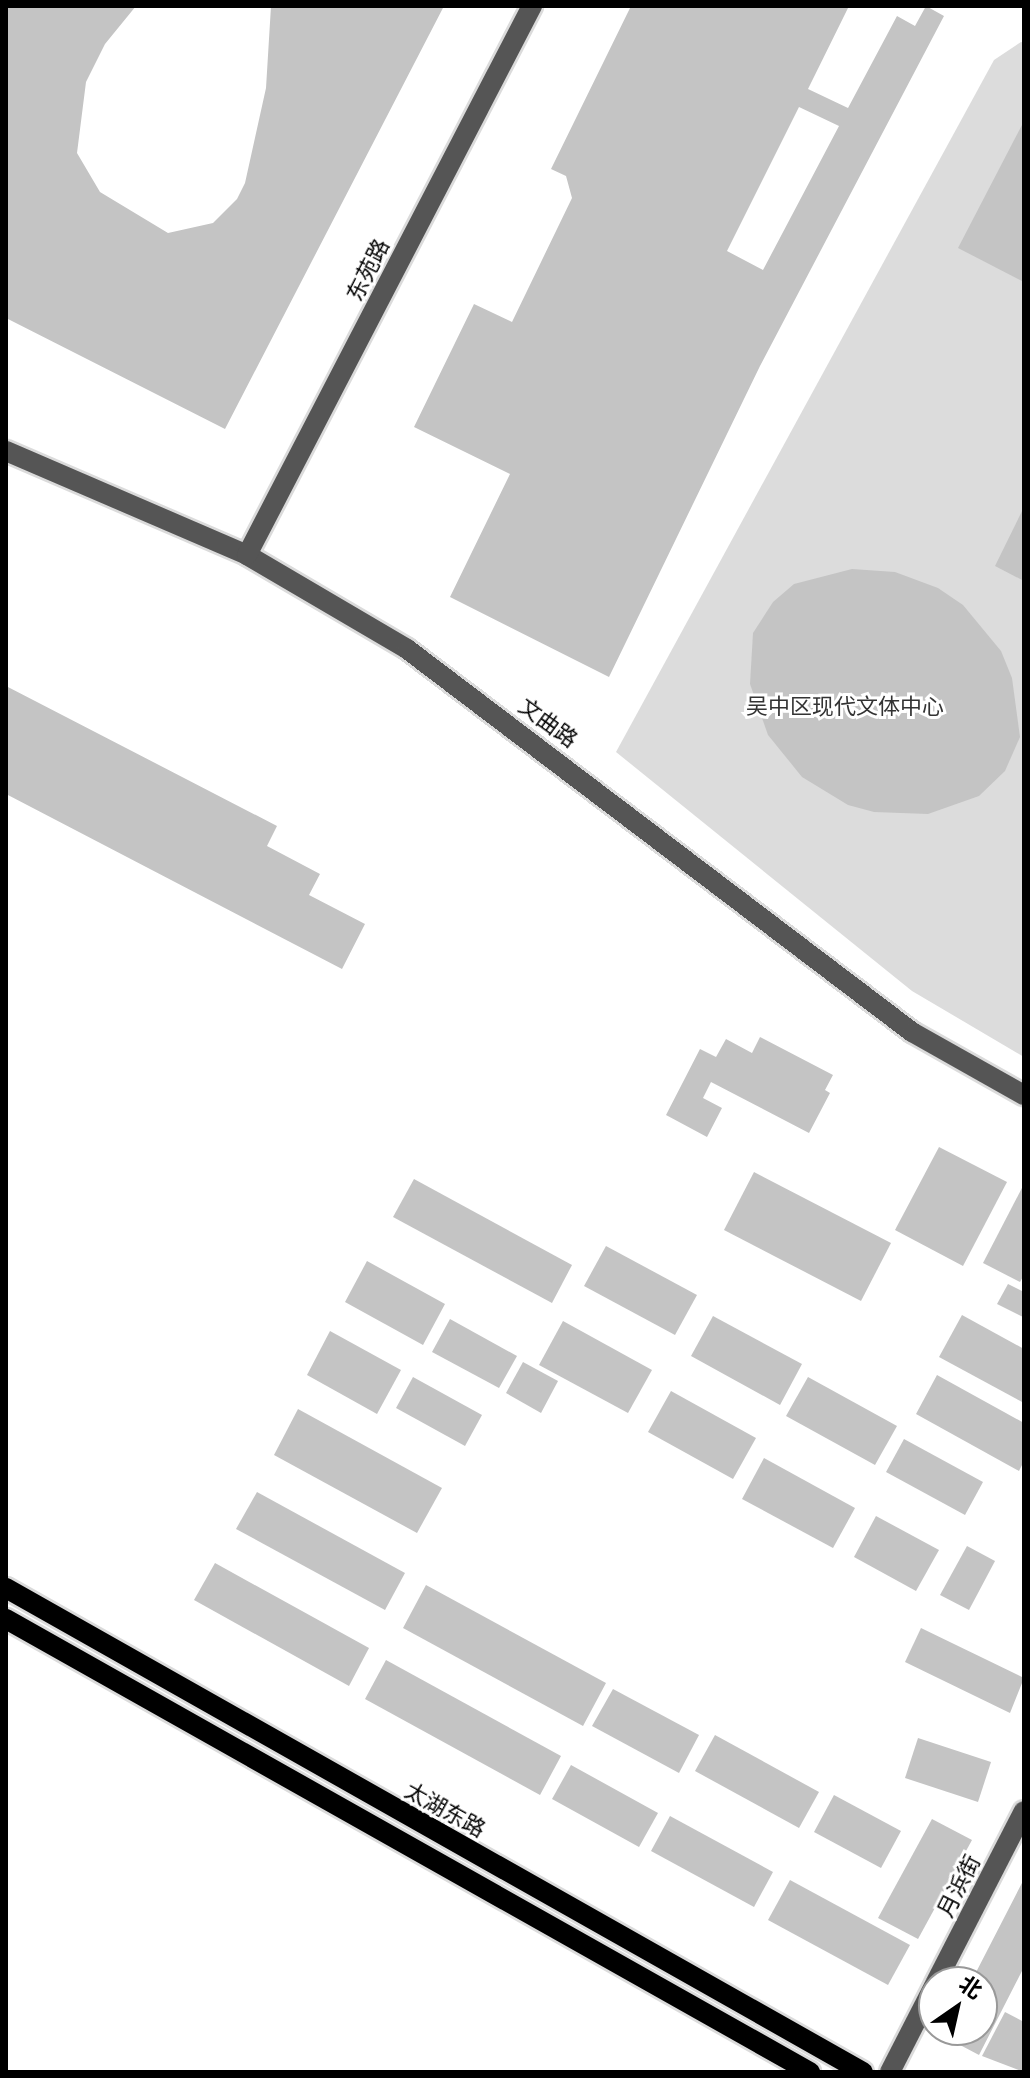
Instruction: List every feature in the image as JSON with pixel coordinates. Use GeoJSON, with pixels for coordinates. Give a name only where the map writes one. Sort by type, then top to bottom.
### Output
{"type":"FeatureCollection","features":[{"type":"Feature","properties":{"kind":"main road","name":"太湖东路"},"geometry":{"type":"LineString","coordinates":[[6,1588],[160,1680],[863,2072]]}},
{"type":"Feature","properties":{"kind":"main road"},"geometry":{"type":"LineString","coordinates":[[6,1619],[810,2072]]}},
{"type":"Feature","properties":{"kind":"street","name":"东苑路"},"geometry":{"type":"LineString","coordinates":[[247,555],[532,6]]}},
{"type":"Feature","properties":{"kind":"street","name":"文曲路"},"geometry":{"type":"LineString","coordinates":[[6,451],[247,555],[407,649],[912,1032],[1024,1095]]}},
{"type":"Feature","properties":{"kind":"street","name":"月浜街"},"geometry":{"type":"LineString","coordinates":[[944,1966],[1024,1811]]}},
{"type":"Feature","properties":{"kind":"street","name":"月浜街"},"geometry":{"type":"LineString","coordinates":[[890,2072],[918,2017]]}},
{"type":"Feature","properties":{"kind":"green space","name":"吴中区现代文体中心"},"geometry":{"type":"Polygon","coordinates":[[[1024,43],[1024,1057],[912,991],[616,752],[994,60],[1024,43]]]}},
{"type":"Feature","properties":{"kind":"building"},"geometry":{"type":"Polygon","coordinates":[[[6,6],[136,6],[105,44],[86,82],[77,153],[100,192],[168,233],[213,223],[237,199],[245,183],[266,88],[271,6],[444,6],[225,429],[6,318],[6,6]]]}},
{"type":"Feature","properties":{"kind":"building"},"geometry":{"type":"Polygon","coordinates":[[[631,6],[849,6],[808,89],[848,108],[897,16],[915,26],[926,6],[944,16],[760,366],[609,677],[450,597],[510,474],[414,427],[474,304],[512,322],[572,198],[566,176],[551,169],[631,6]],[[799,107],[727,251],[763,270],[839,126],[799,107]]]}},
{"type":"Feature","properties":{"kind":"building"},"geometry":{"type":"Polygon","coordinates":[[[1024,121],[1024,282],[958,248],[1024,121]]]}},
{"type":"Feature","properties":{"kind":"building"},"geometry":{"type":"Polygon","coordinates":[[[1024,507],[1024,581],[995,566],[1024,507]]]}},
{"type":"Feature","properties":{"kind":"building"},"geometry":{"type":"Polygon","coordinates":[[[852,569],[895,572],[938,588],[963,605],[1001,651],[1012,678],[1020,737],[1005,771],[979,796],[928,814],[874,812],[848,805],[802,777],[768,735],[750,684],[753,633],[773,602],[794,584],[852,569]]]}},
{"type":"Feature","properties":{"kind":"building"},"geometry":{"type":"Polygon","coordinates":[[[6,686],[277,826],[267,846],[320,874],[309,895],[365,924],[342,969],[6,794],[6,686]]]}},
{"type":"Feature","properties":{"kind":"building"},"geometry":{"type":"Polygon","coordinates":[[[760,1037],[833,1075],[825,1090],[830,1093],[809,1133],[711,1082],[703,1098],[722,1108],[707,1137],[666,1115],[700,1049],[716,1057],[726,1039],[752,1053],[760,1037]]]}},
{"type":"Feature","properties":{"kind":"building"},"geometry":{"type":"Polygon","coordinates":[[[939,1147],[1007,1182],[963,1266],[895,1230],[939,1147]]]}},
{"type":"Feature","properties":{"kind":"building"},"geometry":{"type":"Polygon","coordinates":[[[754,1172],[891,1243],[861,1301],[724,1230],[754,1172]]]}},
{"type":"Feature","properties":{"kind":"building"},"geometry":{"type":"Polygon","coordinates":[[[414,1179],[572,1265],[552,1303],[393,1217],[414,1179]]]}},
{"type":"Feature","properties":{"kind":"building"},"geometry":{"type":"Polygon","coordinates":[[[1024,1184],[1024,1275],[1020,1282],[983,1263],[1024,1184]]]}},
{"type":"Feature","properties":{"kind":"building"},"geometry":{"type":"Polygon","coordinates":[[[606,1246],[697,1295],[675,1335],[584,1286],[606,1246]]]}},
{"type":"Feature","properties":{"kind":"building"},"geometry":{"type":"Polygon","coordinates":[[[367,1261],[445,1304],[423,1345],[345,1302],[367,1261]]]}},
{"type":"Feature","properties":{"kind":"building"},"geometry":{"type":"Polygon","coordinates":[[[1008,1284],[1024,1292],[1023,1317],[997,1304],[1008,1284]]]}},
{"type":"Feature","properties":{"kind":"building"},"geometry":{"type":"Polygon","coordinates":[[[962,1315],[1024,1349],[1024,1403],[939,1357],[962,1315]]]}},
{"type":"Feature","properties":{"kind":"building"},"geometry":{"type":"Polygon","coordinates":[[[713,1316],[802,1364],[780,1405],[691,1356],[713,1316]]]}},
{"type":"Feature","properties":{"kind":"building"},"geometry":{"type":"Polygon","coordinates":[[[450,1319],[517,1356],[499,1388],[432,1352],[450,1319]]]}},
{"type":"Feature","properties":{"kind":"building"},"geometry":{"type":"Polygon","coordinates":[[[563,1321],[652,1370],[628,1413],[539,1365],[563,1321]]]}},
{"type":"Feature","properties":{"kind":"building"},"geometry":{"type":"Polygon","coordinates":[[[330,1331],[401,1370],[377,1414],[307,1375],[330,1331]]]}},
{"type":"Feature","properties":{"kind":"building"},"geometry":{"type":"Polygon","coordinates":[[[523,1362],[558,1381],[541,1413],[506,1393],[523,1362]]]}},
{"type":"Feature","properties":{"kind":"building"},"geometry":{"type":"Polygon","coordinates":[[[937,1375],[1024,1423],[1024,1461],[1019,1471],[916,1414],[937,1375]]]}},
{"type":"Feature","properties":{"kind":"building"},"geometry":{"type":"Polygon","coordinates":[[[413,1377],[482,1415],[465,1446],[396,1408],[413,1377]]]}},
{"type":"Feature","properties":{"kind":"building"},"geometry":{"type":"Polygon","coordinates":[[[808,1377],[897,1426],[875,1465],[786,1416],[808,1377]]]}},
{"type":"Feature","properties":{"kind":"building"},"geometry":{"type":"Polygon","coordinates":[[[671,1391],[756,1438],[733,1479],[648,1432],[671,1391]]]}},
{"type":"Feature","properties":{"kind":"building"},"geometry":{"type":"Polygon","coordinates":[[[298,1409],[442,1488],[417,1533],[274,1455],[298,1409]]]}},
{"type":"Feature","properties":{"kind":"building"},"geometry":{"type":"Polygon","coordinates":[[[904,1439],[983,1482],[965,1515],[886,1472],[904,1439]]]}},
{"type":"Feature","properties":{"kind":"building"},"geometry":{"type":"Polygon","coordinates":[[[764,1458],[855,1508],[833,1548],[742,1499],[764,1458]]]}},
{"type":"Feature","properties":{"kind":"building"},"geometry":{"type":"Polygon","coordinates":[[[257,1492],[405,1573],[385,1610],[236,1529],[257,1492]]]}},
{"type":"Feature","properties":{"kind":"building"},"geometry":{"type":"Polygon","coordinates":[[[876,1516],[939,1550],[916,1591],[854,1557],[876,1516]]]}},
{"type":"Feature","properties":{"kind":"building"},"geometry":{"type":"Polygon","coordinates":[[[967,1546],[995,1561],[969,1610],[940,1595],[967,1546]]]}},
{"type":"Feature","properties":{"kind":"building"},"geometry":{"type":"Polygon","coordinates":[[[215,1563],[369,1648],[349,1686],[194,1600],[215,1563]]]}},
{"type":"Feature","properties":{"kind":"building"},"geometry":{"type":"Polygon","coordinates":[[[426,1585],[606,1683],[583,1726],[403,1628],[426,1585]]]}},
{"type":"Feature","properties":{"kind":"building"},"geometry":{"type":"Polygon","coordinates":[[[921,1628],[1024,1678],[1010,1713],[905,1662],[921,1628]]]}},
{"type":"Feature","properties":{"kind":"building"},"geometry":{"type":"Polygon","coordinates":[[[386,1660],[561,1756],[540,1795],[365,1699],[386,1660]]]}},
{"type":"Feature","properties":{"kind":"building"},"geometry":{"type":"Polygon","coordinates":[[[613,1689],[699,1735],[679,1773],[592,1726],[613,1689]]]}},
{"type":"Feature","properties":{"kind":"building"},"geometry":{"type":"Polygon","coordinates":[[[715,1735],[819,1792],[799,1828],[695,1771],[715,1735]]]}},
{"type":"Feature","properties":{"kind":"building"},"geometry":{"type":"Polygon","coordinates":[[[918,1738],[991,1762],[978,1802],[905,1778],[918,1738]]]}},
{"type":"Feature","properties":{"kind":"building"},"geometry":{"type":"Polygon","coordinates":[[[571,1765],[658,1813],[639,1847],[552,1799],[571,1765]]]}},
{"type":"Feature","properties":{"kind":"building"},"geometry":{"type":"Polygon","coordinates":[[[834,1795],[901,1831],[881,1868],[814,1832],[834,1795]]]}},
{"type":"Feature","properties":{"kind":"building"},"geometry":{"type":"Polygon","coordinates":[[[670,1816],[773,1872],[754,1907],[651,1851],[670,1816]]]}},
{"type":"Feature","properties":{"kind":"building"},"geometry":{"type":"Polygon","coordinates":[[[932,1819],[972,1840],[918,1939],[878,1918],[932,1819]]]}},
{"type":"Feature","properties":{"kind":"building"},"geometry":{"type":"Polygon","coordinates":[[[1024,1879],[1024,1967],[998,2018],[998,1966],[979,1966],[1024,1879]]]}},
{"type":"Feature","properties":{"kind":"building"},"geometry":{"type":"Polygon","coordinates":[[[790,1880],[910,1945],[888,1985],[768,1920],[790,1880]]]}},
{"type":"Feature","properties":{"kind":"building"},"geometry":{"type":"Polygon","coordinates":[[[1005,2012],[1024,2022],[1024,2072],[982,2056],[987,2046],[998,2046],[998,2025],[1005,2012]]]}},
{"type":"Feature","properties":{"kind":"building"},"geometry":{"type":"Polygon","coordinates":[[[962,2046],[984,2046],[979,2055],[962,2046]]]}}]}
